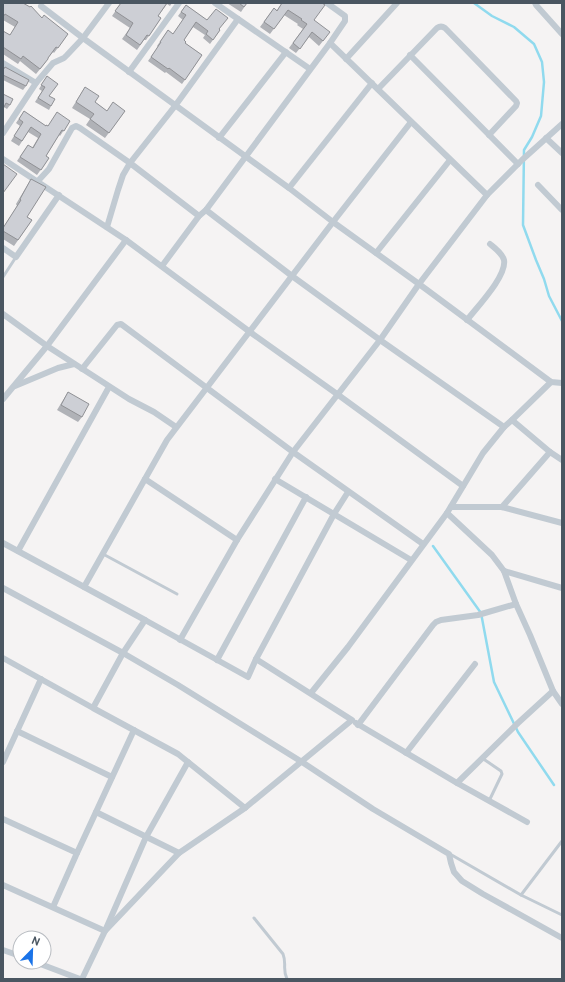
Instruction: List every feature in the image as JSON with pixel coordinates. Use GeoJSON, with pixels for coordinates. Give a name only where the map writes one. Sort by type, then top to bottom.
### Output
{"type":"FeatureCollection","features":[{"type":"Feature","properties":{"kind":"street"},"geometry":{"type":"LineString","coordinates":[[3,133],[36,84],[55,62],[64,58],[83,38],[110,3]]}},
{"type":"Feature","properties":{"kind":"street"},"geometry":{"type":"LineString","coordinates":[[129,72],[179,3]]}},
{"type":"Feature","properties":{"kind":"street"},"geometry":{"type":"LineString","coordinates":[[215,3],[310,69]]}},
{"type":"Feature","properties":{"kind":"street"},"geometry":{"type":"LineString","coordinates":[[162,266],[199,216],[206,210],[345,21],[345,16],[327,3]]}},
{"type":"Feature","properties":{"kind":"street"},"geometry":{"type":"LineString","coordinates":[[346,59],[397,3]]}},
{"type":"Feature","properties":{"kind":"street"},"geometry":{"type":"LineString","coordinates":[[535,3],[562,34]]}},
{"type":"Feature","properties":{"kind":"street"},"geometry":{"type":"LineString","coordinates":[[40,4],[83,38],[290,188],[333,222],[551,382],[562,384]]}},
{"type":"Feature","properties":{"kind":"street"},"geometry":{"type":"LineString","coordinates":[[107,227],[121,180],[130,163],[175,106],[238,19]]}},
{"type":"Feature","properties":{"kind":"street"},"geometry":{"type":"LineString","coordinates":[[378,89],[439,26],[445,28],[516,101],[516,106],[489,135]]}},
{"type":"Feature","properties":{"kind":"street"},"geometry":{"type":"LineString","coordinates":[[330,43],[487,194]]}},
{"type":"Feature","properties":{"kind":"street"},"geometry":{"type":"LineString","coordinates":[[219,138],[286,52]]}},
{"type":"Feature","properties":{"kind":"street"},"geometry":{"type":"LineString","coordinates":[[410,55],[489,135],[520,162]]}},
{"type":"Feature","properties":{"kind":"street"},"geometry":{"type":"LineString","coordinates":[[3,63],[36,84]]}},
{"type":"Feature","properties":{"kind":"street"},"geometry":{"type":"LineString","coordinates":[[290,188],[372,83]]}},
{"type":"Feature","properties":{"kind":"street"},"geometry":{"type":"LineString","coordinates":[[84,588],[145,478],[176,427],[411,122]]}},
{"type":"Feature","properties":{"kind":"street"},"geometry":{"type":"LineString","coordinates":[[180,640],[237,540],[293,452],[380,340],[419,284],[487,194],[562,124]]}},
{"type":"Feature","properties":{"kind":"street"},"geometry":{"type":"LineString","coordinates":[[38,182],[49,169],[72,128],[76,126],[130,163],[199,216]]}},
{"type":"Feature","properties":{"kind":"street"},"geometry":{"type":"LineString","coordinates":[[544,140],[562,153]]}},
{"type":"Feature","properties":{"kind":"street"},"geometry":{"type":"LineString","coordinates":[[3,159],[126,240],[463,486]]}},
{"type":"Feature","properties":{"kind":"street"},"geometry":{"type":"LineString","coordinates":[[376,253],[450,160]]}},
{"type":"Feature","properties":{"kind":"street"},"geometry":{"type":"LineString","coordinates":[[538,185],[562,210]]}},
{"type":"Feature","properties":{"kind":"street"},"geometry":{"type":"LineString","coordinates":[[3,248],[16,257],[59,195]]}},
{"type":"Feature","properties":{"kind":"street"},"geometry":{"type":"LineString","coordinates":[[206,210],[292,276],[504,427]]}},
{"type":"Feature","properties":{"kind":"street"},"geometry":{"type":"LineString","coordinates":[[3,398],[47,346],[126,240]]}},
{"type":"Feature","properties":{"kind":"street"},"geometry":{"type":"LineString","coordinates":[[467,320],[497,282],[503,268],[504,261],[501,254],[490,244]]}},
{"type":"Feature","properties":{"kind":"street"},"geometry":{"type":"LineString","coordinates":[[3,314],[47,346],[109,387],[154,412],[176,427]]}},
{"type":"Feature","properties":{"kind":"street"},"geometry":{"type":"LineString","coordinates":[[82,369],[117,325],[119,324],[127,327],[206,388],[293,452],[423,544]]}},
{"type":"Feature","properties":{"kind":"street"},"geometry":{"type":"LineString","coordinates":[[13,387],[58,368],[74,364]]}},
{"type":"Feature","properties":{"kind":"street"},"geometry":{"type":"LineString","coordinates":[[311,693],[348,647],[447,513],[483,453],[504,427],[551,382]]}},
{"type":"Feature","properties":{"kind":"street"},"geometry":{"type":"LineString","coordinates":[[18,551],[109,387]]}},
{"type":"Feature","properties":{"kind":"street"},"geometry":{"type":"LineString","coordinates":[[512,420],[550,452],[562,460]]}},
{"type":"Feature","properties":{"kind":"street"},"geometry":{"type":"LineString","coordinates":[[502,507],[550,452]]}},
{"type":"Feature","properties":{"kind":"street"},"geometry":{"type":"LineString","coordinates":[[145,478],[237,540]]}},
{"type":"Feature","properties":{"kind":"street"},"geometry":{"type":"LineString","coordinates":[[275,479],[411,560]]}},
{"type":"Feature","properties":{"kind":"street"},"geometry":{"type":"LineString","coordinates":[[3,543],[248,677],[256,659],[334,514],[348,492]]}},
{"type":"Feature","properties":{"kind":"street"},"geometry":{"type":"LineString","coordinates":[[217,660],[306,497]]}},
{"type":"Feature","properties":{"kind":"street"},"geometry":{"type":"LineString","coordinates":[[451,506],[502,507],[562,523]]}},
{"type":"Feature","properties":{"kind":"street"},"geometry":{"type":"LineString","coordinates":[[447,513],[492,555],[504,571],[516,604],[553,691],[562,704]]}},
{"type":"Feature","properties":{"kind":"street"},"geometry":{"type":"LineString","coordinates":[[504,571],[562,588]]}},
{"type":"Feature","properties":{"kind":"street"},"geometry":{"type":"LineString","coordinates":[[3,588],[178,686],[302,762],[373,809],[449,854],[454,872],[462,881],[562,938]]}},
{"type":"Feature","properties":{"kind":"street"},"geometry":{"type":"LineString","coordinates":[[358,724],[436,622],[440,620],[478,615],[516,604]]}},
{"type":"Feature","properties":{"kind":"street"},"geometry":{"type":"LineString","coordinates":[[93,708],[123,654],[145,620]]}},
{"type":"Feature","properties":{"kind":"street"},"geometry":{"type":"LineString","coordinates":[[3,658],[178,754],[245,808]]}},
{"type":"Feature","properties":{"kind":"street"},"geometry":{"type":"LineString","coordinates":[[256,659],[358,724],[457,784],[527,822]]}},
{"type":"Feature","properties":{"kind":"street"},"geometry":{"type":"LineString","coordinates":[[406,753],[475,664]]}},
{"type":"Feature","properties":{"kind":"street"},"geometry":{"type":"LineString","coordinates":[[3,762],[41,680]]}},
{"type":"Feature","properties":{"kind":"street"},"geometry":{"type":"LineString","coordinates":[[457,784],[518,723],[553,691]]}},
{"type":"Feature","properties":{"kind":"street"},"geometry":{"type":"LineString","coordinates":[[105,930],[179,853],[245,808],[352,720]]}},
{"type":"Feature","properties":{"kind":"street"},"geometry":{"type":"LineString","coordinates":[[53,907],[134,730]]}},
{"type":"Feature","properties":{"kind":"street"},"geometry":{"type":"LineString","coordinates":[[17,731],[112,777]]}},
{"type":"Feature","properties":{"kind":"street"},"geometry":{"type":"LineString","coordinates":[[52,968],[81,979],[105,930],[146,837],[188,762]]}},
{"type":"Feature","properties":{"kind":"street"},"geometry":{"type":"LineString","coordinates":[[96,812],[179,853]]}},
{"type":"Feature","properties":{"kind":"street"},"geometry":{"type":"LineString","coordinates":[[3,819],[77,853]]}},
{"type":"Feature","properties":{"kind":"street"},"geometry":{"type":"LineString","coordinates":[[4,887],[105,930]]}},
{"type":"Feature","properties":{"kind":"lane"},"geometry":{"type":"LineString","coordinates":[[3,277],[16,257]]}},
{"type":"Feature","properties":{"kind":"lane"},"geometry":{"type":"LineString","coordinates":[[103,554],[177,594]]}},
{"type":"Feature","properties":{"kind":"lane"},"geometry":{"type":"LineString","coordinates":[[482,758],[501,771],[502,774],[489,801]]}},
{"type":"Feature","properties":{"kind":"lane"},"geometry":{"type":"LineString","coordinates":[[521,895],[562,841]]}},
{"type":"Feature","properties":{"kind":"lane"},"geometry":{"type":"LineString","coordinates":[[449,854],[521,895],[562,915]]}},
{"type":"Feature","properties":{"kind":"lane"},"geometry":{"type":"LineString","coordinates":[[254,918],[283,954],[285,958],[284,972],[287,979]]}},
{"type":"Feature","properties":{"kind":"building"},"geometry":{"type":"Polygon","coordinates":[[[3,3],[23,3],[30,7],[31,6],[42,18],[44,15],[68,34],[58,48],[56,47],[40,69],[23,56],[21,59],[3,47],[3,31],[10,35],[18,22],[5,14],[3,17],[3,3]]]}},
{"type":"Feature","properties":{"kind":"building"},"geometry":{"type":"Polygon","coordinates":[[[121,3],[167,3],[158,16],[161,18],[149,36],[147,35],[140,45],[126,35],[133,23],[115,11],[121,3]]]}},
{"type":"Feature","properties":{"kind":"building"},"geometry":{"type":"Polygon","coordinates":[[[239,3],[247,3],[244,7],[239,3]]]}},
{"type":"Feature","properties":{"kind":"building"},"geometry":{"type":"Polygon","coordinates":[[[282,3],[322,3],[325,5],[314,20],[330,32],[323,41],[312,32],[300,49],[293,43],[307,24],[301,20],[302,19],[288,10],[274,29],[264,22],[274,8],[277,11],[282,3]]]}},
{"type":"Feature","properties":{"kind":"building"},"geometry":{"type":"Polygon","coordinates":[[[186,5],[207,20],[216,9],[228,18],[219,29],[220,30],[213,40],[206,34],[208,31],[196,22],[184,40],[186,42],[185,43],[202,55],[185,80],[151,57],[168,30],[173,34],[186,15],[181,12],[186,5]]]}},
{"type":"Feature","properties":{"kind":"building"},"geometry":{"type":"Polygon","coordinates":[[[5,67],[29,80],[26,86],[3,75],[3,70],[5,67]]]}},
{"type":"Feature","properties":{"kind":"building"},"geometry":{"type":"Polygon","coordinates":[[[47,76],[58,84],[49,96],[55,99],[51,106],[38,98],[45,87],[41,85],[47,76]]]}},
{"type":"Feature","properties":{"kind":"building"},"geometry":{"type":"Polygon","coordinates":[[[85,87],[99,96],[95,102],[107,111],[113,102],[125,111],[109,133],[90,119],[94,114],[76,102],[85,87]]]}},
{"type":"Feature","properties":{"kind":"building"},"geometry":{"type":"Polygon","coordinates":[[[3,94],[13,99],[10,105],[6,103],[3,109],[3,94]]]}},
{"type":"Feature","properties":{"kind":"building"},"geometry":{"type":"Polygon","coordinates":[[[24,111],[46,126],[48,126],[57,112],[70,121],[64,131],[62,130],[46,156],[49,158],[41,170],[20,157],[28,145],[33,148],[41,134],[31,127],[22,141],[14,136],[23,122],[19,119],[24,111]]]}},
{"type":"Feature","properties":{"kind":"building"},"geometry":{"type":"Polygon","coordinates":[[[3,164],[17,174],[3,193],[3,164]]]}},
{"type":"Feature","properties":{"kind":"building"},"geometry":{"type":"Polygon","coordinates":[[[31,179],[46,187],[27,217],[32,220],[18,240],[3,231],[3,228],[21,200],[20,199],[31,179]]]}},
{"type":"Feature","properties":{"kind":"building"},"geometry":{"type":"Polygon","coordinates":[[[68,392],[89,404],[82,417],[61,405],[68,392]]]}},
{"type":"Feature","properties":{"kind":"waterway"},"geometry":{"type":"LineString","coordinates":[[474,3],[492,16],[514,27],[534,44],[542,62],[544,82],[541,116],[532,137],[524,150],[523,225],[549,296],[562,321]]}},
{"type":"Feature","properties":{"kind":"waterway"},"geometry":{"type":"LineString","coordinates":[[433,546],[481,613],[494,682],[518,732],[554,785]]}}]}
